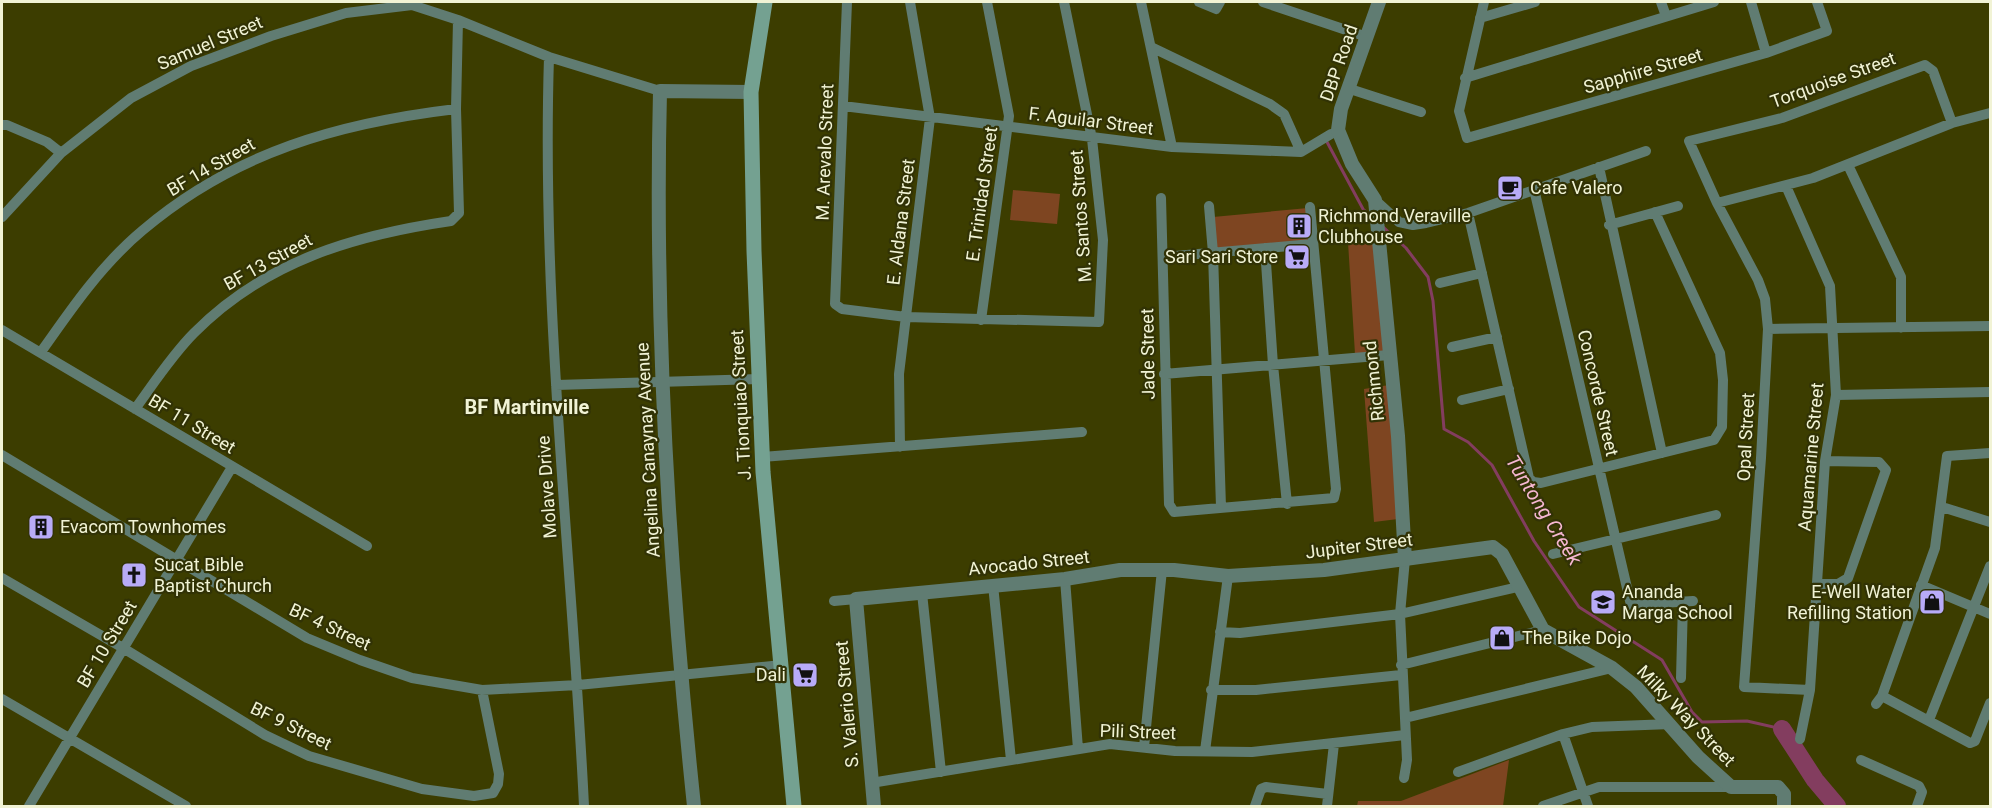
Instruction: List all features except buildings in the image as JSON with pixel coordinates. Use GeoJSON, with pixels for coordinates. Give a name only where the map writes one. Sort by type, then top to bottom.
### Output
{"type":"FeatureCollection","features":[{"type":"Feature","properties":{"kind":"main road","name":"J. Tionquiao Street"},"geometry":{"type":"LineString","coordinates":[[765,2],[751,92],[759,379],[762,457],[794,807]]}},
{"type":"Feature","properties":{"kind":"street","name":"M. Arevalo Street"},"geometry":{"type":"LineString","coordinates":[[847,2],[835,304],[842,309],[906,317]]}},
{"type":"Feature","properties":{"kind":"street","name":"E. Aldana Street"},"geometry":{"type":"LineString","coordinates":[[900,447],[899,374],[930,118],[910,2]]}},
{"type":"Feature","properties":{"kind":"street","name":"E. Trinidad Street"},"geometry":{"type":"LineString","coordinates":[[981,320],[1009,116],[987,2]]}},
{"type":"Feature","properties":{"kind":"street","name":"M. Santos Street"},"geometry":{"type":"LineString","coordinates":[[981,320],[1099,322],[1103,240],[1092,139],[1064,2]]}},
{"type":"Feature","properties":{"kind":"street"},"geometry":{"type":"LineString","coordinates":[[1141,2],[1172,147]]}},
{"type":"Feature","properties":{"kind":"street"},"geometry":{"type":"LineString","coordinates":[[1199,2],[1216,9],[1220,2]]}},
{"type":"Feature","properties":{"kind":"street"},"geometry":{"type":"LineString","coordinates":[[1263,2],[1367,37]]}},
{"type":"Feature","properties":{"kind":"street","name":"DBP Road"},"geometry":{"type":"LineString","coordinates":[[1376,205],[1352,164],[1338,130],[1341,109],[1379,2]]}},
{"type":"Feature","properties":{"kind":"street"},"geometry":{"type":"LineString","coordinates":[[1465,78],[1484,2]]}},
{"type":"Feature","properties":{"kind":"street"},"geometry":{"type":"LineString","coordinates":[[1480,18],[1535,2]]}},
{"type":"Feature","properties":{"kind":"street"},"geometry":{"type":"LineString","coordinates":[[1661,2],[1666,16]]}},
{"type":"Feature","properties":{"kind":"street"},"geometry":{"type":"LineString","coordinates":[[1465,78],[1714,2]]}},
{"type":"Feature","properties":{"kind":"street"},"geometry":{"type":"LineString","coordinates":[[1751,2],[1766,53]]}},
{"type":"Feature","properties":{"kind":"street","name":"Sapphire Street"},"geometry":{"type":"LineString","coordinates":[[1465,78],[1459,111],[1467,138],[1766,53],[1827,31],[1817,2]]}},
{"type":"Feature","properties":{"kind":"street","name":"Samuel Street"},"geometry":{"type":"LineString","coordinates":[[2,217],[61,153],[131,98],[191,66],[272,36],[346,13],[412,5],[458,20],[549,57],[660,91],[751,92]]}},
{"type":"Feature","properties":{"kind":"street"},"geometry":{"type":"LineString","coordinates":[[456,109],[458,20]]}},
{"type":"Feature","properties":{"kind":"street"},"geometry":{"type":"LineString","coordinates":[[1151,47],[1270,104],[1284,114],[1301,152],[1331,134]]}},
{"type":"Feature","properties":{"kind":"street","name":"Molave Drive"},"geometry":{"type":"LineString","coordinates":[[549,57],[551,296],[578,685],[584,807]]}},
{"type":"Feature","properties":{"kind":"street","name":"Torquoise Street"},"geometry":{"type":"LineString","coordinates":[[1689,141],[1782,118],[1925,64],[1933,71],[1952,123]]}},
{"type":"Feature","properties":{"kind":"street"},"geometry":{"type":"LineString","coordinates":[[1350,89],[1421,112]]}},
{"type":"Feature","properties":{"kind":"street","name":"Angelina Canaynay Avenue"},"geometry":{"type":"LineString","coordinates":[[660,91],[660,381],[680,675],[694,807]]}},
{"type":"Feature","properties":{"kind":"street","name":"F. Aguilar Street"},"geometry":{"type":"LineString","coordinates":[[843,106],[1092,139],[1172,147],[1301,152]]}},
{"type":"Feature","properties":{"kind":"street","name":"BF 13 Street"},"geometry":{"type":"LineString","coordinates":[[135,409],[173,356],[194,333],[219,310],[267,278],[329,247],[366,236],[451,221],[459,213],[456,109]]}},
{"type":"Feature","properties":{"kind":"street","name":"BF 14 Street"},"geometry":{"type":"LineString","coordinates":[[40,352],[83,292],[110,262],[142,231],[189,194],[274,151],[320,134],[353,125],[456,109]]}},
{"type":"Feature","properties":{"kind":"street"},"geometry":{"type":"LineString","coordinates":[[1717,203],[1786,186],[1848,165],[1952,123],[1990,113]]}},
{"type":"Feature","properties":{"kind":"street"},"geometry":{"type":"LineString","coordinates":[[2,125],[47,142],[61,153]]}},
{"type":"Feature","properties":{"kind":"street","name":"Opal Street"},"geometry":{"type":"LineString","coordinates":[[1689,141],[1717,203],[1758,280],[1765,299],[1768,328],[1744,687],[1810,690]]}},
{"type":"Feature","properties":{"kind":"street"},"geometry":{"type":"LineString","coordinates":[[1376,205],[1395,219],[1413,225],[1467,213],[1646,151]]}},
{"type":"Feature","properties":{"kind":"street"},"geometry":{"type":"LineString","coordinates":[[1848,165],[1897,264],[1901,277],[1901,328]]}},
{"type":"Feature","properties":{"kind":"street"},"geometry":{"type":"LineString","coordinates":[[1599,167],[1662,453]]}},
{"type":"Feature","properties":{"kind":"street","name":"Aquamarine Street"},"geometry":{"type":"LineString","coordinates":[[1786,186],[1830,286],[1836,395],[1825,461],[1810,690],[1800,739]]}},
{"type":"Feature","properties":{"kind":"street","name":"Concorde Street"},"geometry":{"type":"LineString","coordinates":[[1534,189],[1631,605],[1688,602],[1681,678]]}},
{"type":"Feature","properties":{"kind":"street","name":"Jade Street"},"geometry":{"type":"LineString","coordinates":[[1161,198],[1169,504],[1174,512],[1221,507]]}},
{"type":"Feature","properties":{"kind":"street","name":"Richmond"},"geometry":{"type":"LineString","coordinates":[[1376,205],[1406,559]]}},
{"type":"Feature","properties":{"kind":"street"},"geometry":{"type":"LineString","coordinates":[[1209,206],[1214,253],[1215,370],[1221,507],[1287,504],[1334,498],[1336,489],[1326,361],[1312,244],[1310,207]]}},
{"type":"Feature","properties":{"kind":"street"},"geometry":{"type":"LineString","coordinates":[[1610,225],[1678,206]]}},
{"type":"Feature","properties":{"kind":"street"},"geometry":{"type":"LineString","coordinates":[[1467,213],[1529,478],[1533,482],[1541,483],[1714,440],[1722,427],[1723,380],[1720,353],[1655,212]]}},
{"type":"Feature","properties":{"kind":"street"},"geometry":{"type":"LineString","coordinates":[[1164,256],[1312,244]]}},
{"type":"Feature","properties":{"kind":"street"},"geometry":{"type":"LineString","coordinates":[[1265,248],[1273,365],[1287,504]]}},
{"type":"Feature","properties":{"kind":"street"},"geometry":{"type":"LineString","coordinates":[[1440,283],[1482,273]]}},
{"type":"Feature","properties":{"kind":"street"},"geometry":{"type":"LineString","coordinates":[[906,317],[981,320]]}},
{"type":"Feature","properties":{"kind":"street"},"geometry":{"type":"LineString","coordinates":[[1768,328],[1990,326]]}},
{"type":"Feature","properties":{"kind":"street","name":"BF 11 Street"},"geometry":{"type":"LineString","coordinates":[[2,330],[367,546]]}},
{"type":"Feature","properties":{"kind":"street"},"geometry":{"type":"LineString","coordinates":[[1452,347],[1497,337]]}},
{"type":"Feature","properties":{"kind":"street"},"geometry":{"type":"LineString","coordinates":[[1164,374],[1389,355]]}},
{"type":"Feature","properties":{"kind":"street"},"geometry":{"type":"LineString","coordinates":[[556,385],[759,379]]}},
{"type":"Feature","properties":{"kind":"street"},"geometry":{"type":"LineString","coordinates":[[1462,400],[1509,389]]}},
{"type":"Feature","properties":{"kind":"street"},"geometry":{"type":"LineString","coordinates":[[1836,395],[1990,392]]}},
{"type":"Feature","properties":{"kind":"street"},"geometry":{"type":"LineString","coordinates":[[762,457],[1082,432]]}},
{"type":"Feature","properties":{"kind":"street"},"geometry":{"type":"LineString","coordinates":[[1990,453],[1947,456],[1935,548],[1879,700],[1929,720],[1972,744],[1990,703]]}},
{"type":"Feature","properties":{"kind":"street","name":"BF 4 Street"},"geometry":{"type":"LineString","coordinates":[[2,455],[307,638],[412,678],[482,690],[578,685],[782,665]]}},
{"type":"Feature","properties":{"kind":"street"},"geometry":{"type":"LineString","coordinates":[[1817,584],[1838,584],[1848,578],[1886,470],[1879,462],[1825,461]]}},
{"type":"Feature","properties":{"kind":"street","name":"BF 10 Street"},"geometry":{"type":"LineString","coordinates":[[29,807],[232,467]]}},
{"type":"Feature","properties":{"kind":"street"},"geometry":{"type":"LineString","coordinates":[[1942,507],[1990,522]]}},
{"type":"Feature","properties":{"kind":"street"},"geometry":{"type":"LineString","coordinates":[[1552,554],[1716,515]]}},
{"type":"Feature","properties":{"kind":"street","name":"Jupiter Street"},"geometry":{"type":"LineString","coordinates":[[1228,576],[1324,570],[1493,547],[1502,554],[1518,587]]}},
{"type":"Feature","properties":{"kind":"street"},"geometry":{"type":"LineString","coordinates":[[1404,778],[1407,760],[1406,718],[1401,670],[1400,614],[1406,559]]}},
{"type":"Feature","properties":{"kind":"street"},"geometry":{"type":"LineString","coordinates":[[1929,720],[1990,566]]}},
{"type":"Feature","properties":{"kind":"street","name":"Avocado Street"},"geometry":{"type":"LineString","coordinates":[[834,602],[1065,579],[1120,570],[1162,570],[1228,576]]}},
{"type":"Feature","properties":{"kind":"street"},"geometry":{"type":"LineString","coordinates":[[1144,747],[1162,570]]}},
{"type":"Feature","properties":{"kind":"street"},"geometry":{"type":"LineString","coordinates":[[1205,751],[1211,690],[1228,576]]}},
{"type":"Feature","properties":{"kind":"street","name":"BF 9 Street"},"geometry":{"type":"LineString","coordinates":[[2,578],[123,648],[265,735],[309,756],[422,789],[484,797],[493,793],[498,784],[499,774],[482,690]]}},
{"type":"Feature","properties":{"kind":"street"},"geometry":{"type":"LineString","coordinates":[[1065,579],[1078,749]]}},
{"type":"Feature","properties":{"kind":"street"},"geometry":{"type":"LineString","coordinates":[[993,585],[1011,760]]}},
{"type":"Feature","properties":{"kind":"street"},"geometry":{"type":"LineString","coordinates":[[1921,585],[1990,614]]}},
{"type":"Feature","properties":{"kind":"street"},"geometry":{"type":"LineString","coordinates":[[1211,690],[1256,690],[1401,670],[1543,630],[1518,587],[1400,614],[1240,633],[1220,632]]}},
{"type":"Feature","properties":{"kind":"street"},"geometry":{"type":"LineString","coordinates":[[922,593],[941,772]]}},
{"type":"Feature","properties":{"kind":"street","name":"S. Valerio Street"},"geometry":{"type":"LineString","coordinates":[[856,599],[874,807]]}},
{"type":"Feature","properties":{"kind":"street","name":"Milky Way Street"},"geometry":{"type":"LineString","coordinates":[[1543,630],[1612,668],[1636,687],[1698,757],[1731,787]]}},
{"type":"Feature","properties":{"kind":"street"},"geometry":{"type":"LineString","coordinates":[[1406,718],[1612,668]]}},
{"type":"Feature","properties":{"kind":"street"},"geometry":{"type":"LineString","coordinates":[[2,699],[186,807]]}},
{"type":"Feature","properties":{"kind":"street"},"geometry":{"type":"LineString","coordinates":[[1458,772],[1563,734],[1592,727],[1671,724]]}},
{"type":"Feature","properties":{"kind":"street"},"geometry":{"type":"LineString","coordinates":[[1563,734],[1588,807]]}},
{"type":"Feature","properties":{"kind":"street","name":"Pili Street"},"geometry":{"type":"LineString","coordinates":[[871,783],[1110,744],[1252,752],[1405,735]]}},
{"type":"Feature","properties":{"kind":"street"},"geometry":{"type":"LineString","coordinates":[[1327,807],[1335,744]]}},
{"type":"Feature","properties":{"kind":"street"},"geometry":{"type":"LineString","coordinates":[[1861,760],[1919,786],[1922,792],[1917,807]]}},
{"type":"Feature","properties":{"kind":"street"},"geometry":{"type":"LineString","coordinates":[[1255,807],[1261,789],[1266,787],[1328,794]]}},
{"type":"Feature","properties":{"kind":"street"},"geometry":{"type":"LineString","coordinates":[[1543,807],[1599,787],[1778,787],[1784,794],[1784,807]]}},
{"type":"Feature","properties":{"kind":"shaded area"},"geometry":{"type":"Polygon","coordinates":[[[1013,190],[1060,194],[1057,224],[1010,220],[1013,190]]]}},
{"type":"Feature","properties":{"kind":"shaded area"},"geometry":{"type":"Polygon","coordinates":[[[1308,208],[1310,241],[1215,250],[1213,217],[1308,208]]]}},
{"type":"Feature","properties":{"kind":"shaded area"},"geometry":{"type":"Polygon","coordinates":[[[1373,241],[1385,352],[1355,354],[1348,242],[1373,241]]]}},
{"type":"Feature","properties":{"kind":"shaded area"},"geometry":{"type":"Polygon","coordinates":[[[1389,385],[1398,519],[1374,522],[1364,389],[1389,385]]]}},
{"type":"Feature","properties":{"kind":"shaded area"},"geometry":{"type":"Polygon","coordinates":[[[1509,760],[1503,806],[1357,806],[1358,801],[1401,801],[1509,760]]]}},
{"type":"Feature","properties":{"kind":"waterway","name":"Tuntong Creek"},"geometry":{"type":"LineString","coordinates":[[1327,142],[1363,209],[1372,217]]}},
{"type":"Feature","properties":{"kind":"waterway","name":"Tuntong Creek"},"geometry":{"type":"LineString","coordinates":[[1381,225],[1406,248],[1428,277],[1433,301],[1444,429],[1468,442],[1492,465],[1534,541],[1579,607],[1662,660],[1692,712],[1702,722],[1747,721],[1782,729]]}},
{"type":"Feature","properties":{"kind":"waterway","name":"Tuntong Creek"},"geometry":{"type":"LineString","coordinates":[[1782,729],[1815,780],[1837,806]]}},
{"type":"Feature","properties":{"kind":"place","name":"Cafe Valero"},"geometry":{"type":"Point","coordinates":[1510,188]}},
{"type":"Feature","properties":{"kind":"place","name":"Richmond Veraville Clubhouse"},"geometry":{"type":"Point","coordinates":[1299,226]}},
{"type":"Feature","properties":{"kind":"place","name":"Sari Sari Store"},"geometry":{"type":"Point","coordinates":[1297,257]}},
{"type":"Feature","properties":{"kind":"place","name":"Evacom Townhomes"},"geometry":{"type":"Point","coordinates":[41,527]}},
{"type":"Feature","properties":{"kind":"place","name":"Sucat Bible Baptist Church"},"geometry":{"type":"Point","coordinates":[134,575]}},
{"type":"Feature","properties":{"kind":"place","name":"Ananda Marga School"},"geometry":{"type":"Point","coordinates":[1603,602]}},
{"type":"Feature","properties":{"kind":"place","name":"E-Well Water Refilling Station"},"geometry":{"type":"Point","coordinates":[1932,602]}},
{"type":"Feature","properties":{"kind":"place","name":"The Bike Dojo"},"geometry":{"type":"Point","coordinates":[1502,638]}},
{"type":"Feature","properties":{"kind":"place","name":"Dali"},"geometry":{"type":"Point","coordinates":[805,675]}},
{"type":"Feature","properties":{"kind":"district","name":"BF Martinville"},"geometry":{"type":"Point","coordinates":[527,407]}}]}
